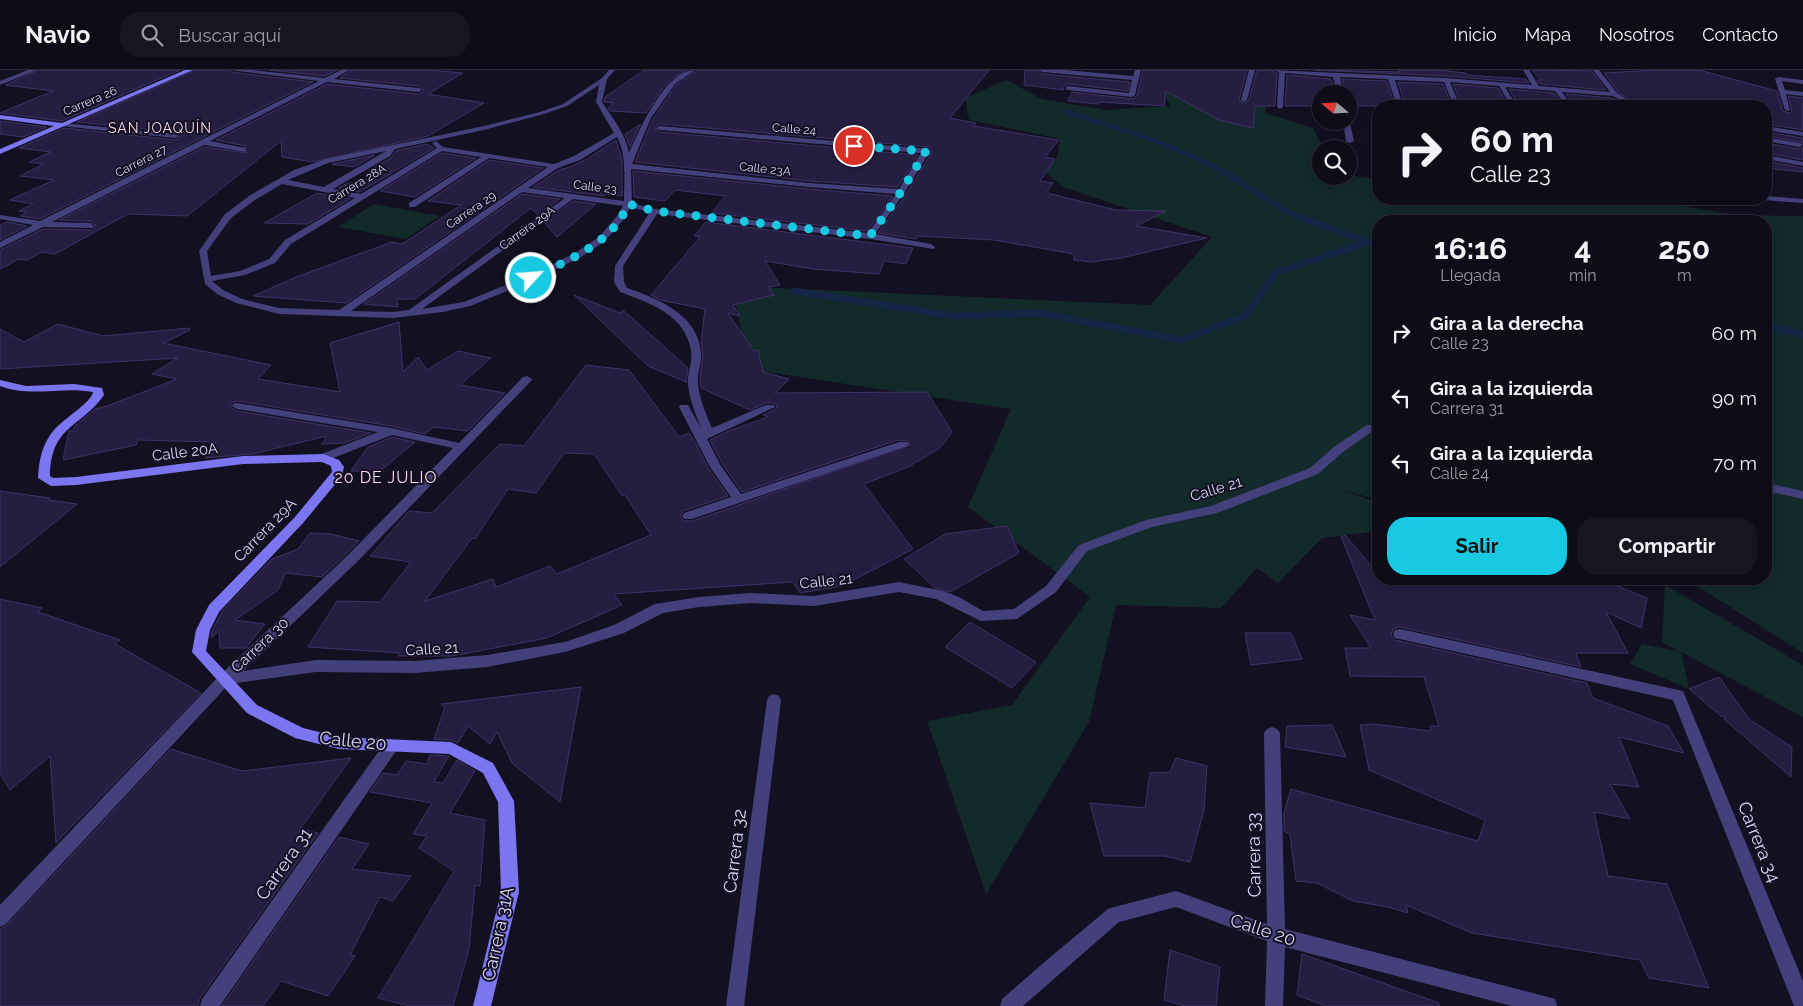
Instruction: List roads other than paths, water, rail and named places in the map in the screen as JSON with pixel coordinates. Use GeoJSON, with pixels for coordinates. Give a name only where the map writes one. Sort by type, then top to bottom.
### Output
{"type":"FeatureCollection","features":[{"type":"Feature","properties":{"kind":"street"},"geometry":{"type":"LineString","coordinates":[[0,83],[34,70]]}},
{"type":"Feature","properties":{"kind":"street","name":"Carrera 26"},"geometry":{"type":"LineString","coordinates":[[0,152],[190,70]]}},
{"type":"Feature","properties":{"kind":"street"},"geometry":{"type":"LineString","coordinates":[[234,70],[419,90]]}},
{"type":"Feature","properties":{"kind":"street","name":"Carrera 27"},"geometry":{"type":"LineString","coordinates":[[0,245],[346,70]]}},
{"type":"Feature","properties":{"kind":"street"},"geometry":{"type":"LineString","coordinates":[[604,80],[599,102],[624,143],[628,204],[621,217],[602,239],[578,255],[531,278],[467,304],[393,315],[279,310],[239,300],[220,292],[208,282],[203,251],[228,216],[252,198],[297,172],[326,161],[434,139],[542,113],[565,105],[604,80],[612,70]]}},
{"type":"Feature","properties":{"kind":"street"},"geometry":{"type":"LineString","coordinates":[[627,166],[648,118],[673,83],[692,70]]}},
{"type":"Feature","properties":{"kind":"street"},"geometry":{"type":"LineString","coordinates":[[1042,70],[1136,78]]}},
{"type":"Feature","properties":{"kind":"street"},"geometry":{"type":"LineString","coordinates":[[1068,88],[1132,95],[1138,70]]}},
{"type":"Feature","properties":{"kind":"street"},"geometry":{"type":"LineString","coordinates":[[1244,100],[1252,70]]}},
{"type":"Feature","properties":{"kind":"street"},"geometry":{"type":"LineString","coordinates":[[1280,107],[1279,70],[1336,75],[1366,73],[1391,78],[1478,80],[1501,85],[1615,94]]}},
{"type":"Feature","properties":{"kind":"street"},"geometry":{"type":"LineString","coordinates":[[1419,70],[1423,79]]}},
{"type":"Feature","properties":{"kind":"street"},"geometry":{"type":"LineString","coordinates":[[1526,70],[1537,88]]}},
{"type":"Feature","properties":{"kind":"street"},"geometry":{"type":"LineString","coordinates":[[1596,70],[1615,94],[1626,100]]}},
{"type":"Feature","properties":{"kind":"street"},"geometry":{"type":"LineString","coordinates":[[1336,75],[1338,85]]}},
{"type":"Feature","properties":{"kind":"street"},"geometry":{"type":"LineString","coordinates":[[1391,78],[1398,100]]}},
{"type":"Feature","properties":{"kind":"street"},"geometry":{"type":"LineString","coordinates":[[1788,110],[1784,92],[1778,79],[1803,82]]}},
{"type":"Feature","properties":{"kind":"street"},"geometry":{"type":"LineString","coordinates":[[1446,80],[1454,100]]}},
{"type":"Feature","properties":{"kind":"street"},"geometry":{"type":"LineString","coordinates":[[1501,85],[1510,100]]}},
{"type":"Feature","properties":{"kind":"street"},"geometry":{"type":"LineString","coordinates":[[1558,90],[1565,100]]}},
{"type":"Feature","properties":{"kind":"street"},"geometry":{"type":"LineString","coordinates":[[1784,92],[1803,94]]}},
{"type":"Feature","properties":{"kind":"street"},"geometry":{"type":"LineString","coordinates":[[0,117],[174,136]]}},
{"type":"Feature","properties":{"kind":"street","name":"Calle 24"},"geometry":{"type":"LineString","coordinates":[[660,128],[926,151],[901,192]]}},
{"type":"Feature","properties":{"kind":"street"},"geometry":{"type":"LineString","coordinates":[[1772,129],[1803,134]]}},
{"type":"Feature","properties":{"kind":"street","name":"Carrera 29"},"geometry":{"type":"LineString","coordinates":[[341,314],[523,190],[555,166],[577,158],[619,133]]}},
{"type":"Feature","properties":{"kind":"street"},"geometry":{"type":"LineString","coordinates":[[434,139],[441,149],[555,166]]}},
{"type":"Feature","properties":{"kind":"street"},"geometry":{"type":"LineString","coordinates":[[1772,140],[1799,145]]}},
{"type":"Feature","properties":{"kind":"street"},"geometry":{"type":"LineString","coordinates":[[202,142],[242,150]]}},
{"type":"Feature","properties":{"kind":"street"},"geometry":{"type":"LineString","coordinates":[[326,190],[387,154],[393,147]]}},
{"type":"Feature","properties":{"kind":"street","name":"Carrera 28A"},"geometry":{"type":"LineString","coordinates":[[208,279],[242,273],[272,261],[288,242],[441,149]]}},
{"type":"Feature","properties":{"kind":"street"},"geometry":{"type":"LineString","coordinates":[[412,204],[488,156]]}},
{"type":"Feature","properties":{"kind":"street"},"geometry":{"type":"LineString","coordinates":[[1772,158],[1803,164]]}},
{"type":"Feature","properties":{"kind":"street","name":"Calle 23A"},"geometry":{"type":"LineString","coordinates":[[627,166],[809,185],[901,192]]}},
{"type":"Feature","properties":{"kind":"street"},"geometry":{"type":"LineString","coordinates":[[280,181],[362,197]]}},
{"type":"Feature","properties":{"kind":"street","name":"Calle 23"},"geometry":{"type":"LineString","coordinates":[[523,190],[628,204],[655,211],[870,236],[931,247]]}},
{"type":"Feature","properties":{"kind":"street"},"geometry":{"type":"LineString","coordinates":[[870,236],[901,192]]}},
{"type":"Feature","properties":{"kind":"street","name":"Carrera 29A"},"geometry":{"type":"LineString","coordinates":[[412,313],[571,197]]}},
{"type":"Feature","properties":{"kind":"street"},"geometry":{"type":"LineString","coordinates":[[1772,198],[1803,201]]}},
{"type":"Feature","properties":{"kind":"street"},"geometry":{"type":"LineString","coordinates":[[655,211],[619,266],[619,282],[623,290],[670,310],[682,319],[696,353],[693,378],[704,436]]}},
{"type":"Feature","properties":{"kind":"street"},"geometry":{"type":"LineString","coordinates":[[0,217],[41,224],[90,226]]}},
{"type":"Feature","properties":{"kind":"street","name":"Carrera 30"},"geometry":{"type":"LineString","coordinates":[[0,918],[224,679],[352,558],[527,379]]}},
{"type":"Feature","properties":{"kind":"street","name":"Calle 20A"},"geometry":{"type":"LineString","coordinates":[[0,383],[14,389],[27,391],[81,388],[98,390],[98,395],[94,401],[56,432],[44,457],[44,478],[51,482],[76,481],[243,460],[323,458]]}},
{"type":"Feature","properties":{"kind":"street"},"geometry":{"type":"LineString","coordinates":[[237,406],[391,431],[462,447]]}},
{"type":"Feature","properties":{"kind":"street"},"geometry":{"type":"LineString","coordinates":[[684,407],[704,436],[738,499]]}},
{"type":"Feature","properties":{"kind":"street"},"geometry":{"type":"LineString","coordinates":[[704,436],[770,407]]}},
{"type":"Feature","properties":{"kind":"street","name":"Calle 21"},"geometry":{"type":"LineString","coordinates":[[224,679],[316,666],[415,667],[487,661],[565,647],[619,629],[660,608],[699,602],[750,598],[814,601],[899,587],[938,594],[954,600],[981,616],[1017,614],[1051,589],[1083,548],[1150,523],[1213,510],[1314,471],[1339,450],[1372,427]]}},
{"type":"Feature","properties":{"kind":"street"},"geometry":{"type":"LineString","coordinates":[[323,458],[391,431]]}},
{"type":"Feature","properties":{"kind":"street"},"geometry":{"type":"LineString","coordinates":[[688,516],[903,444]]}},
{"type":"Feature","properties":{"kind":"street","name":"Carrera 29A"},"geometry":{"type":"LineString","coordinates":[[203,630],[214,609],[299,520],[338,472],[335,463],[323,458]]}},
{"type":"Feature","properties":{"kind":"street"},"geometry":{"type":"LineString","coordinates":[[1772,488],[1803,495]]}},
{"type":"Feature","properties":{"kind":"street","name":"Calle 20"},"geometry":{"type":"LineString","coordinates":[[203,630],[199,652],[252,709],[300,734],[339,743],[451,748],[488,768],[506,801]]}},
{"type":"Feature","properties":{"kind":"street","name":"Carrera 34"},"geometry":{"type":"LineString","coordinates":[[1400,634],[1678,695],[1803,1004]]}},
{"type":"Feature","properties":{"kind":"street","name":"Carrera 32"},"geometry":{"type":"LineString","coordinates":[[735,1006],[774,700]]}},
{"type":"Feature","properties":{"kind":"street","name":"Carrera 33"},"geometry":{"type":"LineString","coordinates":[[1272,733],[1276,936],[1274,1006]]}},
{"type":"Feature","properties":{"kind":"street","name":"Carrera 31"},"geometry":{"type":"LineString","coordinates":[[209,1006],[391,746]]}},
{"type":"Feature","properties":{"kind":"street","name":"Carrera 31A"},"geometry":{"type":"LineString","coordinates":[[482,1006],[510,892],[506,801]]}},
{"type":"Feature","properties":{"kind":"street","name":"Calle 20"},"geometry":{"type":"LineString","coordinates":[[1009,1006],[1114,915],[1176,899],[1276,936],[1548,1006]]}},
{"type":"Feature","properties":{"kind":"waterway"},"geometry":{"type":"LineString","coordinates":[[1066,112],[1148,138],[1187,154],[1226,173],[1274,204],[1305,219]]}},
{"type":"Feature","properties":{"kind":"waterway"},"geometry":{"type":"LineString","coordinates":[[1301,218],[1368,242]]}},
{"type":"Feature","properties":{"kind":"waterway"},"geometry":{"type":"LineString","coordinates":[[794,291],[955,316],[1039,313],[1181,340],[1246,315],[1276,272],[1368,242]]}},
{"type":"Feature","properties":{"kind":"waterway"},"geometry":{"type":"LineString","coordinates":[[1368,242],[1372,243]]}},
{"type":"Feature","properties":{"kind":"waterway"},"geometry":{"type":"LineString","coordinates":[[1772,327],[1803,335]]}},
{"type":"Feature","properties":{"kind":"district","name":"SAN JOAQUÍN"},"geometry":{"type":"Point","coordinates":[160,128]}},
{"type":"Feature","properties":{"kind":"district","name":"20 DE JULIO"},"geometry":{"type":"Point","coordinates":[386,477]}}]}
